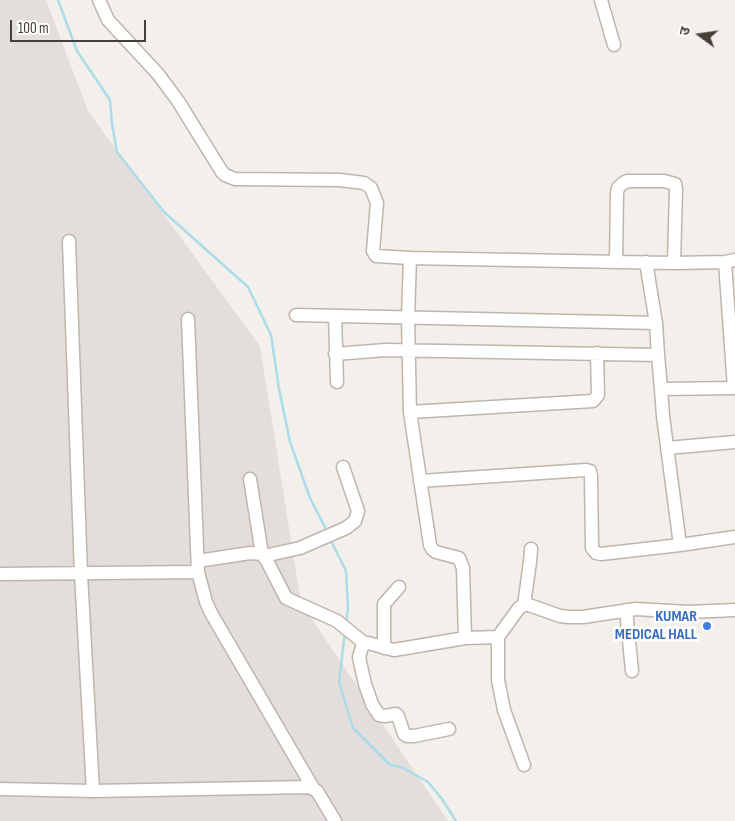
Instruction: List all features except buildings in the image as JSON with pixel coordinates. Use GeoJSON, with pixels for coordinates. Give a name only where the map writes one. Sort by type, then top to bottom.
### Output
{"type":"FeatureCollection","features":[{"type":"Feature","properties":{"kind":"street"},"geometry":{"type":"LineString","coordinates":[[99,0],[108,20],[158,74],[178,100],[225,175],[235,178],[340,180],[364,184],[371,188],[377,203],[373,251],[376,256],[674,263],[730,261],[735,388],[661,389]]}},
{"type":"Feature","properties":{"kind":"street"},"geometry":{"type":"LineString","coordinates":[[601,0],[614,46]]}},
{"type":"Feature","properties":{"kind":"street"},"geometry":{"type":"LineString","coordinates":[[616,262],[618,188],[627,181],[664,181],[675,184],[676,189],[674,263]]}},
{"type":"Feature","properties":{"kind":"street"},"geometry":{"type":"LineString","coordinates":[[69,241],[81,574],[93,791]]}},
{"type":"Feature","properties":{"kind":"street"},"geometry":{"type":"LineString","coordinates":[[410,258],[408,318],[410,412],[430,545],[436,552],[459,558],[464,568],[465,638]]}},
{"type":"Feature","properties":{"kind":"street"},"geometry":{"type":"LineString","coordinates":[[646,262],[656,323],[667,448],[680,545]]}},
{"type":"Feature","properties":{"kind":"street"},"geometry":{"type":"LineString","coordinates":[[296,315],[656,323]]}},
{"type":"Feature","properties":{"kind":"street"},"geometry":{"type":"LineString","coordinates":[[335,316],[337,382]]}},
{"type":"Feature","properties":{"kind":"street"},"geometry":{"type":"LineString","coordinates":[[188,319],[198,566],[206,602],[335,821]]}},
{"type":"Feature","properties":{"kind":"street"},"geometry":{"type":"LineString","coordinates":[[336,354],[408,350],[658,355]]}},
{"type":"Feature","properties":{"kind":"street"},"geometry":{"type":"LineString","coordinates":[[410,412],[593,401],[598,395],[598,353]]}},
{"type":"Feature","properties":{"kind":"street"},"geometry":{"type":"LineString","coordinates":[[667,448],[735,442]]}},
{"type":"Feature","properties":{"kind":"street"},"geometry":{"type":"LineString","coordinates":[[0,574],[81,574],[198,566],[250,553],[263,555],[300,548],[346,528],[355,521],[358,511],[343,467]]}},
{"type":"Feature","properties":{"kind":"street"},"geometry":{"type":"LineString","coordinates":[[420,481],[586,470],[590,472],[591,476],[592,548],[601,554],[735,537]]}},
{"type":"Feature","properties":{"kind":"street"},"geometry":{"type":"LineString","coordinates":[[250,480],[263,555],[286,598],[345,626],[364,643],[384,648],[400,650],[465,638],[498,637]]}},
{"type":"Feature","properties":{"kind":"street"},"geometry":{"type":"LineString","coordinates":[[524,605],[531,548]]}},
{"type":"Feature","properties":{"kind":"street"},"geometry":{"type":"LineString","coordinates":[[384,648],[384,604],[399,587]]}},
{"type":"Feature","properties":{"kind":"street"},"geometry":{"type":"LineString","coordinates":[[524,765],[500,695],[497,646],[498,637],[519,608],[524,605],[569,617],[636,609],[690,612],[735,610]]}},
{"type":"Feature","properties":{"kind":"street"},"geometry":{"type":"LineString","coordinates":[[626,610],[632,671]]}},
{"type":"Feature","properties":{"kind":"street"},"geometry":{"type":"LineString","coordinates":[[364,643],[360,654],[360,662],[372,704],[379,715],[396,714],[404,734],[407,736],[449,729]]}},
{"type":"Feature","properties":{"kind":"street"},"geometry":{"type":"LineString","coordinates":[[0,789],[93,791],[302,786],[314,788]]}},
{"type":"Feature","properties":{"kind":"shaded area"},"geometry":{"type":"Polygon","coordinates":[[[0,0],[46,0],[88,111],[260,346],[301,603],[448,821],[0,821],[0,0]]]}},
{"type":"Feature","properties":{"kind":"waterway"},"geometry":{"type":"LineString","coordinates":[[58,0],[77,51],[110,100],[117,152],[164,212],[248,287],[271,335],[279,389],[290,442],[310,498],[327,531]]}},
{"type":"Feature","properties":{"kind":"waterway"},"geometry":{"type":"LineString","coordinates":[[330,539],[346,571],[348,607],[346,624]]}},
{"type":"Feature","properties":{"kind":"waterway"},"geometry":{"type":"LineString","coordinates":[[345,632],[339,682],[353,728],[389,764],[403,768],[428,782],[456,821]]}},
{"type":"Feature","properties":{"kind":"place","name":"KUMAR MEDICAL HALL"},"geometry":{"type":"Point","coordinates":[707,626]}}]}
